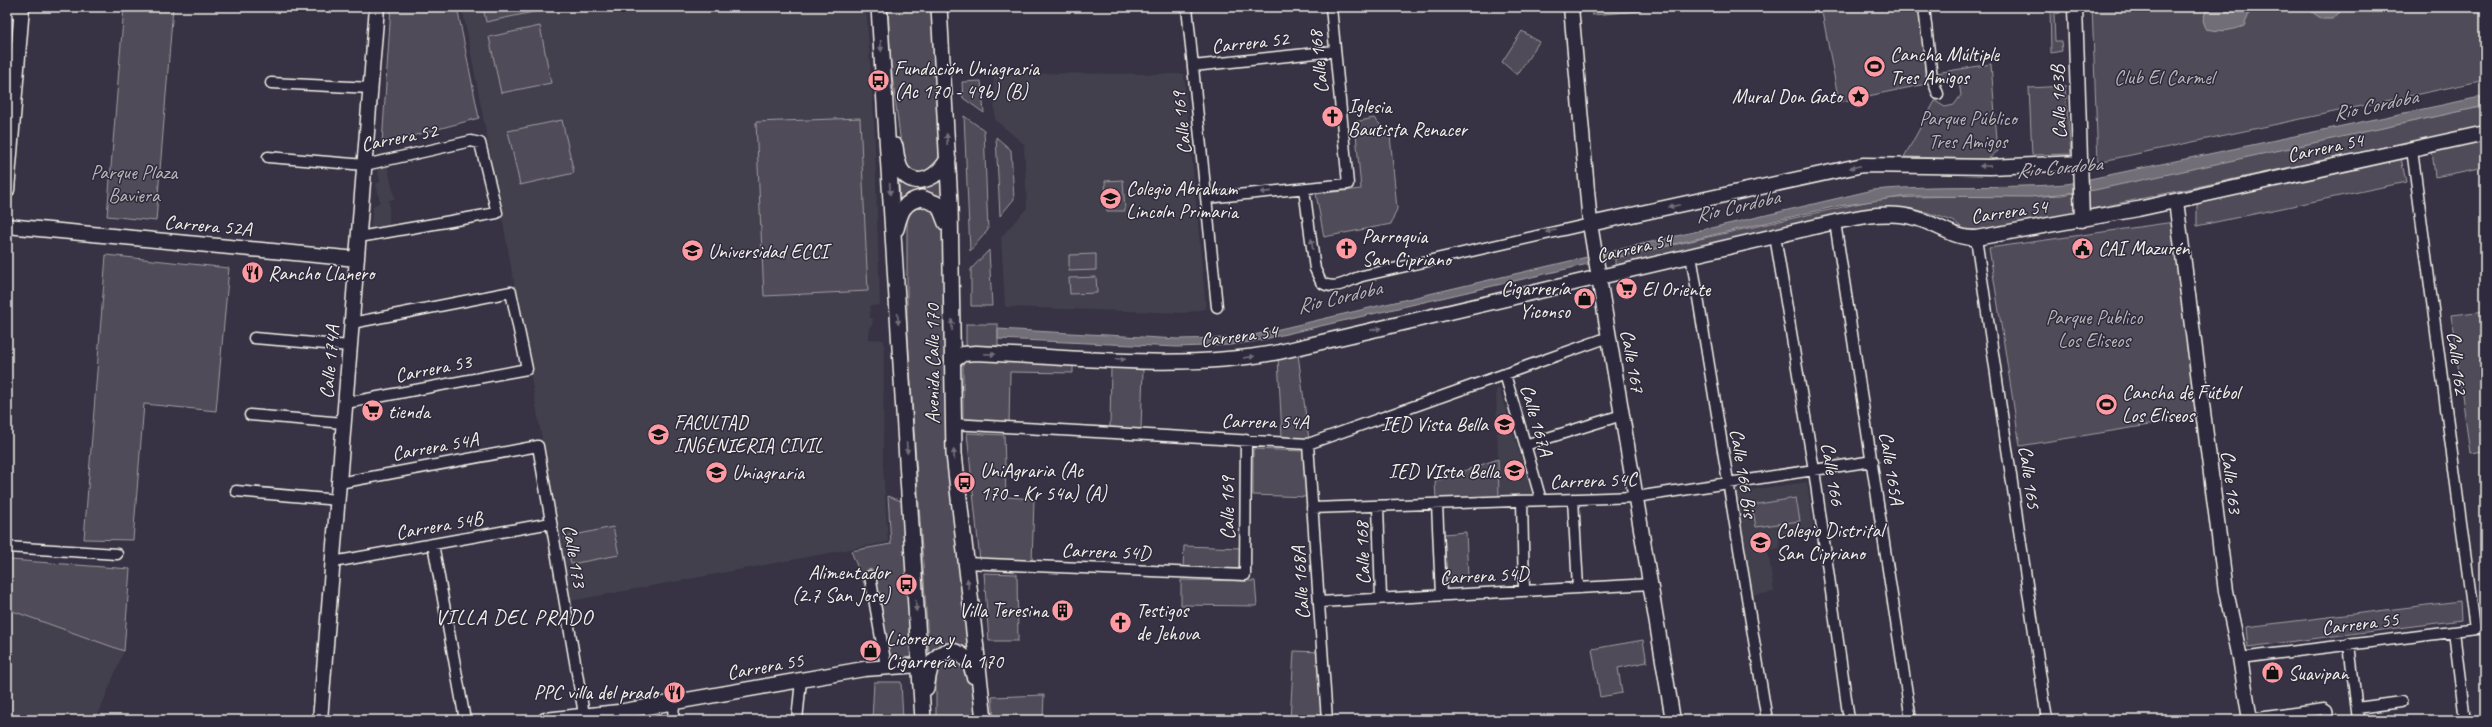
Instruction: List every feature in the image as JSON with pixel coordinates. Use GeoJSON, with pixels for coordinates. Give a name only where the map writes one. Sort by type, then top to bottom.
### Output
{"type":"FeatureCollection","features":[{"type":"Feature","properties":{"kind":"main road","name":"Avenida Calle 170"},"geometry":{"type":"LineString","coordinates":[[879,7],[922,713]]}},
{"type":"Feature","properties":{"kind":"main road","name":"Avenida Calle 170"},"geometry":{"type":"LineString","coordinates":[[939,7],[948,159],[952,264],[952,424],[965,563],[984,720]]}},
{"type":"Feature","properties":{"kind":"main road"},"geometry":{"type":"LineString","coordinates":[[884,94],[898,162],[903,173],[909,178],[923,180],[935,176],[948,159]]}},
{"type":"Feature","properties":{"kind":"main road"},"geometry":{"type":"LineString","coordinates":[[893,240],[900,213],[906,204],[922,198],[935,201],[943,210],[946,220],[952,264]]}},
{"type":"Feature","properties":{"kind":"main road"},"geometry":{"type":"LineString","coordinates":[[922,713],[930,666],[935,659],[946,652],[961,654],[973,666],[984,720]]}},
{"type":"Feature","properties":{"kind":"street","name":"Calle 174A"},"geometry":{"type":"LineString","coordinates":[[320,720],[377,7]]}},
{"type":"Feature","properties":{"kind":"street","name":"Calle 169"},"geometry":{"type":"LineString","coordinates":[[1187,7],[1217,308]]}},
{"type":"Feature","properties":{"kind":"street","name":"Calle 168"},"geometry":{"type":"LineString","coordinates":[[1304,189],[1348,184],[1331,7]]}},
{"type":"Feature","properties":{"kind":"street","name":"Calle 167"},"geometry":{"type":"LineString","coordinates":[[1570,7],[1590,229],[1674,720]]}},
{"type":"Feature","properties":{"kind":"street"},"geometry":{"type":"LineString","coordinates":[[1924,7],[1932,78],[1938,94]]}},
{"type":"Feature","properties":{"kind":"street","name":"Calle 163B"},"geometry":{"type":"LineString","coordinates":[[2075,7],[2082,213]]}},
{"type":"Feature","properties":{"kind":"street"},"geometry":{"type":"LineString","coordinates":[[7,13],[22,10],[8,159],[7,190]]}},
{"type":"Feature","properties":{"kind":"street","name":"Carrera 52"},"geometry":{"type":"LineString","coordinates":[[1193,66],[1335,51]]}},
{"type":"Feature","properties":{"kind":"street"},"geometry":{"type":"LineString","coordinates":[[271,83],[371,88]]}},
{"type":"Feature","properties":{"kind":"street","name":"Carrera 54"},"geometry":{"type":"LineString","coordinates":[[953,360],[963,354],[976,353],[1165,361],[1235,360],[1279,352],[1597,270],[1691,255],[1835,222],[1886,215],[1906,216],[1922,220],[1964,238],[1976,238],[2082,213],[2176,201],[2485,134]]}},
{"type":"Feature","properties":{"kind":"street","name":"Carrera 52"},"geometry":{"type":"LineString","coordinates":[[268,157],[365,165],[471,141],[480,143],[497,213],[359,237]]}},
{"type":"Feature","properties":{"kind":"street","name":"Calle 162"},"geometry":{"type":"LineString","coordinates":[[2412,149],[2480,628]]}},
{"type":"Feature","properties":{"kind":"street","name":"Carrera 54"},"geometry":{"type":"LineString","coordinates":[[1304,189],[1315,269],[1321,282],[1330,286],[1337,286],[1362,276],[1590,229],[1863,165],[2080,168]]}},
{"type":"Feature","properties":{"kind":"street"},"geometry":{"type":"LineString","coordinates":[[1206,198],[1304,189]]}},
{"type":"Feature","properties":{"kind":"street","name":"Calle 163"},"geometry":{"type":"LineString","coordinates":[[2176,201],[2226,591],[2240,658],[2250,719]]}},
{"type":"Feature","properties":{"kind":"street","name":"Calle 165A"},"geometry":{"type":"LineString","coordinates":[[1835,222],[1873,461],[1911,720]]}},
{"type":"Feature","properties":{"kind":"street","name":"Carrera 52A"},"geometry":{"type":"LineString","coordinates":[[7,226],[357,259]]}},
{"type":"Feature","properties":{"kind":"street","name":"Calle 166"},"geometry":{"type":"LineString","coordinates":[[1775,236],[1814,470],[1849,720]]}},
{"type":"Feature","properties":{"kind":"street","name":"Calle 165"},"geometry":{"type":"LineString","coordinates":[[1976,238],[2047,720]]}},
{"type":"Feature","properties":{"kind":"street","name":"Calle 166 Bis"},"geometry":{"type":"LineString","coordinates":[[1691,255],[1767,720]]}},
{"type":"Feature","properties":{"kind":"street","name":"Carrera 53"},"geometry":{"type":"LineString","coordinates":[[346,403],[527,369],[511,292],[352,323]]}},
{"type":"Feature","properties":{"kind":"street"},"geometry":{"type":"LineString","coordinates":[[254,338],[350,346]]}},
{"type":"Feature","properties":{"kind":"street","name":"Carrera 54A"},"geometry":{"type":"LineString","coordinates":[[952,424],[1308,444],[1609,338]]}},
{"type":"Feature","properties":{"kind":"street","name":"Calle 167A"},"geometry":{"type":"LineString","coordinates":[[1505,374],[1541,500]]}},
{"type":"Feature","properties":{"kind":"street"},"geometry":{"type":"LineString","coordinates":[[250,415],[344,422]]}},
{"type":"Feature","properties":{"kind":"street"},"geometry":{"type":"LineString","coordinates":[[1525,445],[1622,415]]}},
{"type":"Feature","properties":{"kind":"street","name":"Calle 169"},"geometry":{"type":"LineString","coordinates":[[1246,440],[1246,575]]}},
{"type":"Feature","properties":{"kind":"street","name":"Calle 168A"},"geometry":{"type":"LineString","coordinates":[[1308,444],[1328,720]]}},
{"type":"Feature","properties":{"kind":"street","name":"Carrera 54A"},"geometry":{"type":"LineString","coordinates":[[339,483],[538,446]]}},
{"type":"Feature","properties":{"kind":"street","name":"Calle 173"},"geometry":{"type":"LineString","coordinates":[[538,446],[587,718]]}},
{"type":"Feature","properties":{"kind":"street","name":"Carrera 54C"},"geometry":{"type":"LineString","coordinates":[[1312,508],[1636,497],[1873,461]]}},
{"type":"Feature","properties":{"kind":"street"},"geometry":{"type":"LineString","coordinates":[[236,491],[338,500]]}},
{"type":"Feature","properties":{"kind":"street"},"geometry":{"type":"LineString","coordinates":[[1573,499],[1578,587]]}},
{"type":"Feature","properties":{"kind":"street"},"geometry":{"type":"LineString","coordinates":[[1522,501],[1524,590]]}},
{"type":"Feature","properties":{"kind":"street"},"geometry":{"type":"LineString","coordinates":[[1437,504],[1441,595]]}},
{"type":"Feature","properties":{"kind":"street","name":"Calle 168"},"geometry":{"type":"LineString","coordinates":[[1378,506],[1381,598]]}},
{"type":"Feature","properties":{"kind":"street","name":"Carrera 54B"},"geometry":{"type":"LineString","coordinates":[[333,562],[551,523]]}},
{"type":"Feature","properties":{"kind":"street"},"geometry":{"type":"LineString","coordinates":[[433,544],[465,720]]}},
{"type":"Feature","properties":{"kind":"street"},"geometry":{"type":"LineString","coordinates":[[7,547],[117,554]]}},
{"type":"Feature","properties":{"kind":"street","name":"Carrera 54D"},"geometry":{"type":"LineString","coordinates":[[965,563],[1246,575]]}},
{"type":"Feature","properties":{"kind":"street"},"geometry":{"type":"LineString","coordinates":[[870,576],[886,666]]}},
{"type":"Feature","properties":{"kind":"street","name":"Carrera 54D"},"geometry":{"type":"LineString","coordinates":[[1319,602],[1651,584]]}},
{"type":"Feature","properties":{"kind":"street","name":"Carrera 55"},"geometry":{"type":"LineString","coordinates":[[2240,658],[2480,628]]}},
{"type":"Feature","properties":{"kind":"street"},"geometry":{"type":"LineString","coordinates":[[2454,632],[2465,720]]}},
{"type":"Feature","properties":{"kind":"street"},"geometry":{"type":"LineString","coordinates":[[2349,644],[2358,720]]}},
{"type":"Feature","properties":{"kind":"street","name":"Carrera 55"},"geometry":{"type":"LineString","coordinates":[[545,720],[587,718],[886,666],[919,665]]}},
{"type":"Feature","properties":{"kind":"street"},"geometry":{"type":"LineString","coordinates":[[797,720],[801,680]]}},
{"type":"Feature","properties":{"kind":"street"},"geometry":{"type":"LineString","coordinates":[[673,720],[674,702]]}},
{"type":"Feature","properties":{"kind":"street"},"geometry":{"type":"LineString","coordinates":[[2357,708],[2401,702]]}},
{"type":"Feature","properties":{"kind":"street"},"geometry":{"type":"LineString","coordinates":[[2250,719],[2320,709],[2328,715]]}},
{"type":"Feature","properties":{"kind":"shaded area","name":"Universidad ECCI"},"geometry":{"type":"Polygon","coordinates":[[[462,7],[866,7],[874,117],[880,305],[870,306],[870,318],[873,318],[872,327],[870,326],[869,339],[884,340],[883,465],[888,542],[571,601],[501,211],[462,7]]]}},
{"type":"Feature","properties":{"kind":"shaded area"},"geometry":{"type":"Polygon","coordinates":[[[2207,7],[2250,7],[2251,9],[2244,26],[2221,31],[2206,29],[2203,20],[2207,7]]]}},
{"type":"Feature","properties":{"kind":"shaded area"},"geometry":{"type":"Polygon","coordinates":[[[2312,7],[2346,7],[2332,19],[2322,19],[2312,12],[2312,7]]]}},
{"type":"Feature","properties":{"kind":"shaded area","name":"Colegio Abraham Lincoln Primaria"},"geometry":{"type":"Polygon","coordinates":[[[993,73],[1184,74],[1206,309],[1184,313],[1005,307],[1001,237],[1027,208],[1024,144],[995,120],[993,73]]]}},
{"type":"Feature","properties":{"kind":"shaded area"},"geometry":{"type":"Polygon","coordinates":[[[2485,96],[2485,106],[2095,190],[2031,197],[1908,196],[1838,206],[1256,341],[1230,345],[1177,347],[998,339],[998,329],[1178,339],[1230,338],[1254,335],[1873,190],[1921,187],[2066,184],[2485,96]]]}},
{"type":"Feature","properties":{"kind":"shaded area"},"geometry":{"type":"Polygon","coordinates":[[[387,164],[395,199],[389,200],[389,228],[370,231],[373,206],[380,202],[376,184],[380,182],[377,168],[379,165],[387,164]]]}},
{"type":"Feature","properties":{"kind":"shaded area","name":"IED Vista Bella"},"geometry":{"type":"Polygon","coordinates":[[[1499,388],[1532,493],[1531,496],[1499,497],[1496,390],[1499,388]]]}},
{"type":"Feature","properties":{"kind":"shaded area","name":"Colegio Distrital San Cipriano"},"geometry":{"type":"Polygon","coordinates":[[[1807,482],[1814,530],[1779,535],[1780,548],[1768,550],[1774,592],[1750,596],[1735,492],[1807,482]]]}},
{"type":"Feature","properties":{"kind":"shaded area"},"geometry":{"type":"Polygon","coordinates":[[[7,609],[124,651],[96,720],[7,720],[7,609]]]}},
{"type":"Feature","properties":{"kind":"green space","name":"Parque Plaza Baviera"},"geometry":{"type":"Polygon","coordinates":[[[124,7],[173,7],[156,221],[107,216],[124,7]]]}},
{"type":"Feature","properties":{"kind":"green space"},"geometry":{"type":"Polygon","coordinates":[[[391,7],[457,7],[479,118],[382,144],[391,7]]]}},
{"type":"Feature","properties":{"kind":"green space"},"geometry":{"type":"Polygon","coordinates":[[[483,7],[537,7],[538,11],[486,22],[483,7]]]}},
{"type":"Feature","properties":{"kind":"green space"},"geometry":{"type":"Polygon","coordinates":[[[888,7],[936,7],[939,162],[935,170],[919,175],[908,170],[903,160],[891,67],[888,7]]]}},
{"type":"Feature","properties":{"kind":"green space"},"geometry":{"type":"Polygon","coordinates":[[[1591,7],[1640,7],[1641,11],[1592,15],[1591,7]]]}},
{"type":"Feature","properties":{"kind":"green space"},"geometry":{"type":"Polygon","coordinates":[[[1821,7],[1920,7],[1926,84],[1839,102],[1821,7]]]}},
{"type":"Feature","properties":{"kind":"green space"},"geometry":{"type":"Polygon","coordinates":[[[2050,7],[2061,7],[2060,13],[2054,14],[2055,41],[2061,41],[2062,51],[2051,53],[2050,7]]]}},
{"type":"Feature","properties":{"kind":"green space","name":"Club El Carmel"},"geometry":{"type":"Polygon","coordinates":[[[2092,7],[2485,7],[2485,80],[2098,162],[2092,7]]]}},
{"type":"Feature","properties":{"kind":"green space"},"geometry":{"type":"Polygon","coordinates":[[[540,26],[551,83],[501,93],[489,37],[540,26]]]}},
{"type":"Feature","properties":{"kind":"green space"},"geometry":{"type":"Polygon","coordinates":[[[1522,31],[1539,42],[1517,75],[1502,62],[1522,31]]]}},
{"type":"Feature","properties":{"kind":"green space","name":"Parque Público Tres Amigos"},"geometry":{"type":"Polygon","coordinates":[[[1991,64],[1998,151],[1988,159],[1904,157],[1935,101],[1945,107],[1954,105],[1961,95],[1959,83],[1951,79],[1940,77],[1936,73],[1991,64]]]}},
{"type":"Feature","properties":{"kind":"green space"},"geometry":{"type":"Polygon","coordinates":[[[981,81],[984,113],[963,98],[962,82],[981,81]]]}},
{"type":"Feature","properties":{"kind":"green space"},"geometry":{"type":"Polygon","coordinates":[[[2065,86],[2071,154],[2032,155],[2029,88],[2065,86]]]}},
{"type":"Feature","properties":{"kind":"green space"},"geometry":{"type":"Polygon","coordinates":[[[2485,106],[2485,126],[2059,216],[1977,230],[1964,229],[1953,221],[1926,212],[1873,209],[1615,265],[1615,258],[1874,200],[1945,196],[2063,195],[2485,106]]]}},
{"type":"Feature","properties":{"kind":"green space"},"geometry":{"type":"Polygon","coordinates":[[[964,116],[984,130],[988,230],[970,251],[964,116]]]}},
{"type":"Feature","properties":{"kind":"green space"},"geometry":{"type":"Polygon","coordinates":[[[860,118],[868,291],[764,296],[756,122],[860,118]]]}},
{"type":"Feature","properties":{"kind":"green space"},"geometry":{"type":"Polygon","coordinates":[[[1374,118],[1390,135],[1397,209],[1391,224],[1324,237],[1316,194],[1361,189],[1355,122],[1374,118]]]}},
{"type":"Feature","properties":{"kind":"green space"},"geometry":{"type":"Polygon","coordinates":[[[562,120],[574,173],[520,185],[508,131],[562,120]]]}},
{"type":"Feature","properties":{"kind":"green space"},"geometry":{"type":"Polygon","coordinates":[[[996,137],[1011,150],[1014,199],[1000,216],[996,137]]]}},
{"type":"Feature","properties":{"kind":"green space"},"geometry":{"type":"Polygon","coordinates":[[[2485,139],[2485,167],[2435,177],[2432,150],[2485,139]]]}},
{"type":"Feature","properties":{"kind":"green space"},"geometry":{"type":"Polygon","coordinates":[[[2401,158],[2406,182],[2197,226],[2197,200],[2401,158]]]}},
{"type":"Feature","properties":{"kind":"green space"},"geometry":{"type":"Polygon","coordinates":[[[942,178],[944,199],[933,193],[922,193],[900,202],[899,180],[931,185],[942,178]]]}},
{"type":"Feature","properties":{"kind":"green space"},"geometry":{"type":"Polygon","coordinates":[[[1123,180],[1125,211],[1107,211],[1105,181],[1123,180]]]}},
{"type":"Feature","properties":{"kind":"green space"},"geometry":{"type":"Polygon","coordinates":[[[916,205],[931,205],[943,219],[974,651],[929,656],[907,322],[907,219],[909,213],[916,205]]]}},
{"type":"Feature","properties":{"kind":"green space","name":"Parque Publico Los Eliseos"},"geometry":{"type":"Polygon","coordinates":[[[2174,222],[2198,417],[2020,446],[1989,248],[2174,222]]]}},
{"type":"Feature","properties":{"kind":"green space"},"geometry":{"type":"Polygon","coordinates":[[[989,250],[992,306],[971,306],[971,269],[989,250]]]}},
{"type":"Feature","properties":{"kind":"green space"},"geometry":{"type":"Polygon","coordinates":[[[1096,254],[1096,270],[1069,271],[1069,255],[1096,254]]]}},
{"type":"Feature","properties":{"kind":"green space"},"geometry":{"type":"Polygon","coordinates":[[[106,255],[229,268],[216,411],[144,404],[133,540],[84,539],[106,255]]]}},
{"type":"Feature","properties":{"kind":"green space"},"geometry":{"type":"Polygon","coordinates":[[[1096,277],[1097,293],[1070,294],[1069,278],[1096,277]]]}},
{"type":"Feature","properties":{"kind":"green space"},"geometry":{"type":"Polygon","coordinates":[[[2485,311],[2485,451],[2470,453],[2451,315],[2485,311]]]}},
{"type":"Feature","properties":{"kind":"green space"},"geometry":{"type":"Polygon","coordinates":[[[966,324],[998,324],[998,346],[966,346],[966,324]]]}},
{"type":"Feature","properties":{"kind":"green space"},"geometry":{"type":"Polygon","coordinates":[[[1298,354],[1309,440],[1282,436],[1278,358],[1298,354]]]}},
{"type":"Feature","properties":{"kind":"green space"},"geometry":{"type":"Polygon","coordinates":[[[963,360],[1073,363],[1073,373],[1010,372],[1009,424],[963,422],[963,360]]]}},
{"type":"Feature","properties":{"kind":"green space"},"geometry":{"type":"Polygon","coordinates":[[[1111,367],[1143,370],[1141,429],[1110,427],[1111,367]]]}},
{"type":"Feature","properties":{"kind":"green space"},"geometry":{"type":"Polygon","coordinates":[[[967,433],[1004,435],[1006,497],[1034,499],[1032,563],[980,561],[967,433]]]}},
{"type":"Feature","properties":{"kind":"green space"},"geometry":{"type":"Polygon","coordinates":[[[1253,449],[1304,451],[1308,497],[1253,495],[1253,449]]]}},
{"type":"Feature","properties":{"kind":"green space"},"geometry":{"type":"Polygon","coordinates":[[[1498,459],[1499,497],[1436,499],[1435,481],[1498,459]]]}},
{"type":"Feature","properties":{"kind":"green space"},"geometry":{"type":"Polygon","coordinates":[[[888,496],[904,502],[915,662],[888,662],[880,594],[865,586],[851,551],[891,544],[888,496]]]}},
{"type":"Feature","properties":{"kind":"green space"},"geometry":{"type":"Polygon","coordinates":[[[1796,498],[1800,521],[1756,527],[1752,505],[1796,498]]]}},
{"type":"Feature","properties":{"kind":"green space"},"geometry":{"type":"Polygon","coordinates":[[[613,527],[619,555],[571,564],[565,537],[613,527]]]}},
{"type":"Feature","properties":{"kind":"green space"},"geometry":{"type":"Polygon","coordinates":[[[1466,532],[1468,577],[1447,578],[1444,534],[1466,532]]]}},
{"type":"Feature","properties":{"kind":"green space"},"geometry":{"type":"Polygon","coordinates":[[[1184,546],[1242,548],[1241,569],[1183,567],[1184,546]]]}},
{"type":"Feature","properties":{"kind":"green space"},"geometry":{"type":"Polygon","coordinates":[[[7,553],[11,553],[11,560],[130,569],[124,651],[7,609],[7,553]]]}},
{"type":"Feature","properties":{"kind":"green space"},"geometry":{"type":"Polygon","coordinates":[[[984,573],[1017,574],[1018,641],[989,641],[984,573]]]}},
{"type":"Feature","properties":{"kind":"green space"},"geometry":{"type":"Polygon","coordinates":[[[1181,580],[1255,581],[1257,606],[1181,605],[1181,580]]]}},
{"type":"Feature","properties":{"kind":"green space"},"geometry":{"type":"Polygon","coordinates":[[[2460,601],[2461,620],[2248,647],[2246,627],[2460,601]]]}},
{"type":"Feature","properties":{"kind":"green space"},"geometry":{"type":"Polygon","coordinates":[[[1643,640],[1647,662],[1618,668],[1622,693],[1600,697],[1592,649],[1643,640]]]}},
{"type":"Feature","properties":{"kind":"green space"},"geometry":{"type":"Polygon","coordinates":[[[1294,651],[1320,652],[1325,720],[1290,720],[1294,651]]]}},
{"type":"Feature","properties":{"kind":"green space"},"geometry":{"type":"Polygon","coordinates":[[[957,659],[970,674],[977,720],[936,720],[936,671],[946,661],[957,659]]]}},
{"type":"Feature","properties":{"kind":"green space"},"geometry":{"type":"Polygon","coordinates":[[[874,682],[901,682],[903,720],[872,720],[874,682]]]}},
{"type":"Feature","properties":{"kind":"green space"},"geometry":{"type":"Polygon","coordinates":[[[1044,695],[1043,720],[994,720],[992,697],[1044,695]]]}},
{"type":"Feature","properties":{"kind":"place","name":"Cancha Múltiple Tres Amigos"},"geometry":{"type":"Point","coordinates":[1875,66]}},
{"type":"Feature","properties":{"kind":"place","name":"Fundación Uniagraria (Ac 170 - 49b) (B)"},"geometry":{"type":"Point","coordinates":[879,80]}},
{"type":"Feature","properties":{"kind":"place","name":"Mural Don Gato"},"geometry":{"type":"Point","coordinates":[1858,96]}},
{"type":"Feature","properties":{"kind":"place","name":"Iglesia Bautista Renacer"},"geometry":{"type":"Point","coordinates":[1332,117]}},
{"type":"Feature","properties":{"kind":"place","name":"Colegio Abraham Lincoln Primaria"},"geometry":{"type":"Point","coordinates":[1111,199]}},
{"type":"Feature","properties":{"kind":"place","name":"Parroquia San Cipriano"},"geometry":{"type":"Point","coordinates":[1346,248]}},
{"type":"Feature","properties":{"kind":"place","name":"CAI Mazurén"},"geometry":{"type":"Point","coordinates":[2082,248]}},
{"type":"Feature","properties":{"kind":"place","name":"Universidad ECCI"},"geometry":{"type":"Point","coordinates":[693,251]}},
{"type":"Feature","properties":{"kind":"place","name":"Rancho Llanero"},"geometry":{"type":"Point","coordinates":[252,273]}},
{"type":"Feature","properties":{"kind":"place","name":"El Oriente"},"geometry":{"type":"Point","coordinates":[1626,289]}},
{"type":"Feature","properties":{"kind":"place","name":"Cigarrería Yiconso"},"geometry":{"type":"Point","coordinates":[1585,299]}},
{"type":"Feature","properties":{"kind":"place","name":"Cancha de Fútbol Los Eliseos"},"geometry":{"type":"Point","coordinates":[2106,404]}},
{"type":"Feature","properties":{"kind":"place","name":"tienda"},"geometry":{"type":"Point","coordinates":[373,411]}},
{"type":"Feature","properties":{"kind":"place","name":"IED Vista Bella"},"geometry":{"type":"Point","coordinates":[1504,424]}},
{"type":"Feature","properties":{"kind":"place","name":"FACULTAD INGENIERIA CIVIL"},"geometry":{"type":"Point","coordinates":[659,434]}},
{"type":"Feature","properties":{"kind":"place","name":"IED VIsta Bella"},"geometry":{"type":"Point","coordinates":[1515,471]}},
{"type":"Feature","properties":{"kind":"place","name":"Uniagraria"},"geometry":{"type":"Point","coordinates":[716,472]}},
{"type":"Feature","properties":{"kind":"place","name":"UniAgraria (Ac 170 - Kr 54a) (A)"},"geometry":{"type":"Point","coordinates":[964,482]}},
{"type":"Feature","properties":{"kind":"place","name":"Colegio Distrital San Cipriano"},"geometry":{"type":"Point","coordinates":[1761,542]}},
{"type":"Feature","properties":{"kind":"place","name":"Alimentador (2.7 San Jose)"},"geometry":{"type":"Point","coordinates":[906,584]}},
{"type":"Feature","properties":{"kind":"place","name":"Villa Teresina"},"geometry":{"type":"Point","coordinates":[1063,610]}},
{"type":"Feature","properties":{"kind":"place","name":"Testigos de Jehova"},"geometry":{"type":"Point","coordinates":[1120,622]}},
{"type":"Feature","properties":{"kind":"place","name":"Licorera y Cigarrería la 170"},"geometry":{"type":"Point","coordinates":[871,650]}},
{"type":"Feature","properties":{"kind":"place","name":"Suavipan"},"geometry":{"type":"Point","coordinates":[2272,673]}},
{"type":"Feature","properties":{"kind":"place","name":"PPC villa del prado"},"geometry":{"type":"Point","coordinates":[674,692]}},
{"type":"Feature","properties":{"kind":"district","name":"VILLA DEL PRADO"},"geometry":{"type":"Point","coordinates":[514,617]}},
{"type":"Feature","properties":{"kind":"water label","name":"Rio Cordoba"},"geometry":{"type":"Point","coordinates":[2375,105]}},
{"type":"Feature","properties":{"kind":"water label","name":"Rio Cordoba"},"geometry":{"type":"Point","coordinates":[2059,167]}},
{"type":"Feature","properties":{"kind":"water label","name":"Rio Cordoba"},"geometry":{"type":"Point","coordinates":[1737,206]}},
{"type":"Feature","properties":{"kind":"water label","name":"Rio Cordoba"},"geometry":{"type":"Point","coordinates":[1339,297]}}]}
